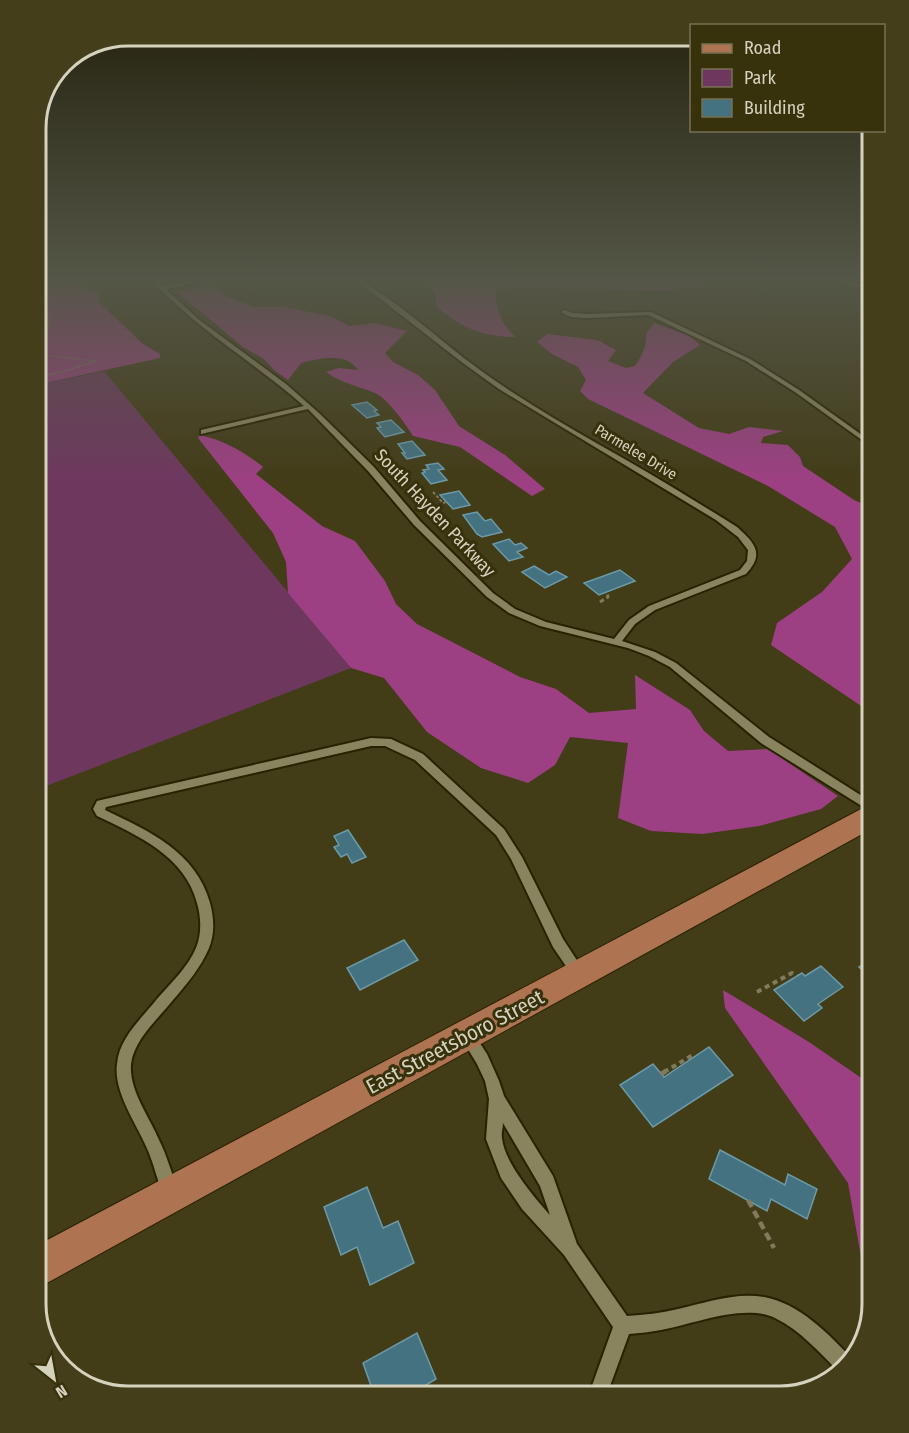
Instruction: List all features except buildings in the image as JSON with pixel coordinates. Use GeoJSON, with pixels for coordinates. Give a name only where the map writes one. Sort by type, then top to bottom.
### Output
{"type":"FeatureCollection","features":[{"type":"Feature","properties":{"kind":"main road","name":"East Streetsboro Street"},"geometry":{"type":"LineString","coordinates":[[46,1263],[862,821]]}},
{"type":"Feature","properties":{"kind":"street","name":"South Hayden Parkway"},"geometry":{"type":"LineString","coordinates":[[231,348],[284,385],[341,437],[417,523],[489,596],[512,611],[543,624],[616,642],[652,654],[673,665],[765,740],[862,802]]}},
{"type":"Feature","properties":{"kind":"street","name":"Parmelee Drive"},"geometry":{"type":"LineString","coordinates":[[445,348],[471,368],[531,406],[636,466],[722,521],[751,546],[754,552],[752,562],[744,572],[652,608],[631,624],[616,642]]}},
{"type":"Feature","properties":{"kind":"street"},"geometry":{"type":"LineString","coordinates":[[722,348],[748,360],[797,391],[862,438]]}},
{"type":"Feature","properties":{"kind":"street"},"geometry":{"type":"LineString","coordinates":[[204,432],[309,407]]}},
{"type":"Feature","properties":{"kind":"street"},"geometry":{"type":"LineString","coordinates":[[171,1195],[155,1149],[125,1082],[124,1063],[133,1041],[184,976],[201,950],[208,925],[203,893],[194,875],[172,854],[147,835],[101,813],[99,808],[101,804],[371,742],[387,742],[402,747],[420,756],[500,832],[516,857],[558,943],[579,975]]}},
{"type":"Feature","properties":{"kind":"street"},"geometry":{"type":"LineString","coordinates":[[466,1036],[482,1059],[497,1099],[547,1182],[570,1249]]}},
{"type":"Feature","properties":{"kind":"street"},"geometry":{"type":"LineString","coordinates":[[497,1099],[494,1139],[507,1172],[528,1203],[570,1249],[623,1325]]}},
{"type":"Feature","properties":{"kind":"street"},"geometry":{"type":"LineString","coordinates":[[623,1325],[661,1322],[728,1308],[763,1306],[777,1310],[794,1320],[840,1361]]}},
{"type":"Feature","properties":{"kind":"street"},"geometry":{"type":"LineString","coordinates":[[601,1386],[623,1325]]}},
{"type":"Feature","properties":{"kind":"path"},"geometry":{"type":"LineString","coordinates":[[47,355],[96,361],[47,375]]}},
{"type":"Feature","properties":{"kind":"path"},"geometry":{"type":"LineString","coordinates":[[433,492],[443,502],[446,502]]}},
{"type":"Feature","properties":{"kind":"path"},"geometry":{"type":"LineString","coordinates":[[600,602],[608,597],[607,592]]}},
{"type":"Feature","properties":{"kind":"path"},"geometry":{"type":"LineString","coordinates":[[757,992],[788,975],[797,976]]}},
{"type":"Feature","properties":{"kind":"path"},"geometry":{"type":"LineString","coordinates":[[661,1074],[693,1055]]}},
{"type":"Feature","properties":{"kind":"path"},"geometry":{"type":"LineString","coordinates":[[748,1200],[774,1248]]}},
{"type":"Feature","properties":{"kind":"green space"},"geometry":{"type":"Polygon","coordinates":[[[104,371],[351,668],[46,786],[47,383],[104,371]]]}},
{"type":"Feature","properties":{"kind":"shaded area"},"geometry":{"type":"Polygon","coordinates":[[[47,348],[150,348],[160,354],[160,358],[47,383],[47,348]]]}},
{"type":"Feature","properties":{"kind":"shaded area"},"geometry":{"type":"Polygon","coordinates":[[[245,348],[390,348],[385,353],[393,362],[418,375],[435,390],[459,426],[505,455],[545,489],[532,496],[460,447],[413,436],[396,412],[380,396],[344,382],[326,372],[339,368],[358,370],[346,360],[332,358],[301,363],[288,380],[264,359],[245,348]]]}},
{"type":"Feature","properties":{"kind":"shaded area"},"geometry":{"type":"Polygon","coordinates":[[[544,348],[612,348],[616,350],[608,361],[626,368],[635,366],[645,348],[695,348],[673,362],[643,393],[699,428],[729,434],[749,427],[783,431],[763,437],[761,443],[788,445],[800,457],[803,466],[862,503],[862,707],[771,645],[777,623],[822,592],[852,559],[835,527],[768,486],[588,399],[580,391],[586,380],[578,367],[544,348]]]}},
{"type":"Feature","properties":{"kind":"shaded area"},"geometry":{"type":"Polygon","coordinates":[[[200,435],[233,447],[248,456],[263,467],[256,474],[322,526],[355,541],[385,581],[396,604],[417,624],[520,677],[556,689],[589,713],[636,709],[635,675],[690,710],[704,731],[728,751],[768,749],[838,796],[821,809],[759,826],[702,834],[651,831],[618,818],[628,743],[570,737],[555,765],[528,783],[481,768],[427,732],[384,678],[351,668],[288,593],[286,562],[273,533],[198,438],[200,435]]]}},
{"type":"Feature","properties":{"kind":"shaded area"},"geometry":{"type":"Polygon","coordinates":[[[723,990],[809,1042],[862,1078],[862,1261],[848,1183],[725,1008],[723,990]]]}}]}
